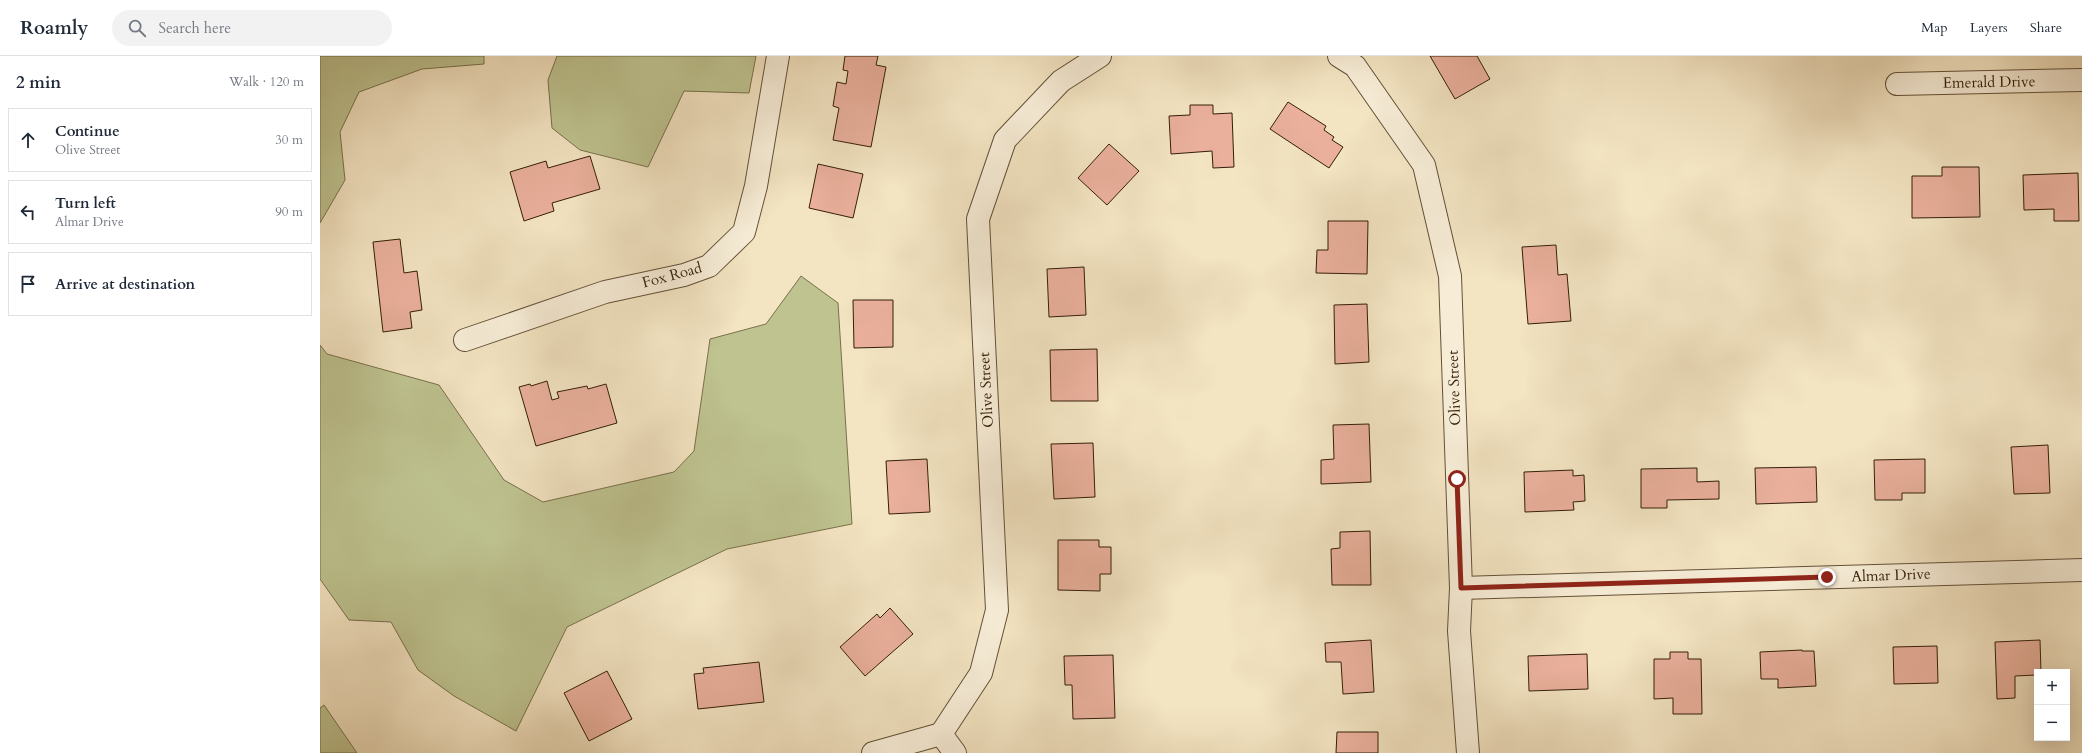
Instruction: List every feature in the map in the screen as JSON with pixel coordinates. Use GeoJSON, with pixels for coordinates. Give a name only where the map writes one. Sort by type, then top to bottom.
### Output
{"type":"FeatureCollection","features":[{"type":"Feature","properties":{"kind":"street","name":"Fox Road"},"geometry":{"type":"LineString","coordinates":[[465,340],[604,292],[684,275],[709,266],[744,232],[756,186],[778,56]]}},
{"type":"Feature","properties":{"kind":"street","name":"Olive Street"},"geometry":{"type":"LineString","coordinates":[[941,734],[981,673],[997,610],[978,219],[1005,140],[1061,81],[1100,56]]}},
{"type":"Feature","properties":{"kind":"street","name":"Olive Street"},"geometry":{"type":"LineString","coordinates":[[1339,56],[1355,66],[1424,165],[1450,276],[1461,588],[1459,631],[1468,753]]}},
{"type":"Feature","properties":{"kind":"street","name":"Emerald Drive"},"geometry":{"type":"LineString","coordinates":[[1897,84],[2082,80]]}},
{"type":"Feature","properties":{"kind":"street","name":"Almar Drive"},"geometry":{"type":"LineString","coordinates":[[1461,588],[2082,570]]}},
{"type":"Feature","properties":{"kind":"street"},"geometry":{"type":"LineString","coordinates":[[872,753],[941,734],[955,753]]}},
{"type":"Feature","properties":{"kind":"green space"},"geometry":{"type":"Polygon","coordinates":[[[320,56],[484,56],[484,64],[422,69],[359,92],[340,132],[345,180],[320,223],[320,56]]]}},
{"type":"Feature","properties":{"kind":"green space"},"geometry":{"type":"Polygon","coordinates":[[[557,56],[756,56],[749,93],[684,91],[648,167],[580,150],[552,128],[548,80],[557,56]]]}},
{"type":"Feature","properties":{"kind":"green space"},"geometry":{"type":"Polygon","coordinates":[[[801,276],[838,303],[852,524],[727,549],[567,627],[516,731],[454,696],[418,670],[391,622],[349,620],[320,579],[320,345],[327,354],[439,385],[504,480],[543,502],[674,472],[694,451],[710,339],[766,324],[801,276]]]}},
{"type":"Feature","properties":{"kind":"green space"},"geometry":{"type":"Polygon","coordinates":[[[324,705],[357,753],[320,753],[320,708],[324,705]]]}},
{"type":"Feature","properties":{"kind":"building"},"geometry":{"type":"Polygon","coordinates":[[[845,56],[878,56],[876,65],[886,67],[871,147],[833,140],[839,108],[833,106],[837,82],[846,84],[848,71],[843,70],[845,56]]]}},
{"type":"Feature","properties":{"kind":"building"},"geometry":{"type":"Polygon","coordinates":[[[1430,56],[1477,56],[1490,79],[1455,99],[1430,56]]]}},
{"type":"Feature","properties":{"kind":"building"},"geometry":{"type":"Polygon","coordinates":[[[1288,102],[1326,126],[1324,130],[1334,137],[1332,140],[1343,147],[1329,168],[1270,129],[1288,102]]]}},
{"type":"Feature","properties":{"kind":"building"},"geometry":{"type":"Polygon","coordinates":[[[1190,105],[1213,105],[1213,114],[1232,113],[1234,167],[1213,168],[1212,151],[1171,154],[1169,116],[1190,115],[1190,105]]]}},
{"type":"Feature","properties":{"kind":"building"},"geometry":{"type":"Polygon","coordinates":[[[1109,144],[1139,171],[1107,205],[1078,178],[1109,144]]]}},
{"type":"Feature","properties":{"kind":"building"},"geometry":{"type":"Polygon","coordinates":[[[590,156],[600,189],[552,203],[554,211],[524,221],[510,172],[546,161],[548,168],[590,156]]]}},
{"type":"Feature","properties":{"kind":"building"},"geometry":{"type":"Polygon","coordinates":[[[818,164],[863,174],[853,218],[809,208],[818,164]]]}},
{"type":"Feature","properties":{"kind":"building"},"geometry":{"type":"Polygon","coordinates":[[[1942,167],[1979,167],[1980,217],[1912,218],[1912,176],[1942,176],[1942,167]]]}},
{"type":"Feature","properties":{"kind":"building"},"geometry":{"type":"Polygon","coordinates":[[[2078,173],[2079,221],[2054,221],[2054,209],[2024,210],[2023,175],[2078,173]]]}},
{"type":"Feature","properties":{"kind":"building"},"geometry":{"type":"Polygon","coordinates":[[[1328,221],[1368,221],[1367,274],[1316,273],[1317,250],[1328,250],[1328,221]]]}},
{"type":"Feature","properties":{"kind":"building"},"geometry":{"type":"Polygon","coordinates":[[[400,239],[404,273],[417,271],[422,310],[410,312],[412,328],[383,332],[373,242],[400,239]]]}},
{"type":"Feature","properties":{"kind":"building"},"geometry":{"type":"Polygon","coordinates":[[[1556,245],[1558,275],[1567,274],[1571,321],[1528,324],[1522,247],[1556,245]]]}},
{"type":"Feature","properties":{"kind":"building"},"geometry":{"type":"Polygon","coordinates":[[[1084,267],[1086,315],[1049,317],[1047,269],[1084,267]]]}},
{"type":"Feature","properties":{"kind":"building"},"geometry":{"type":"Polygon","coordinates":[[[853,300],[893,300],[893,347],[854,348],[853,300]]]}},
{"type":"Feature","properties":{"kind":"building"},"geometry":{"type":"Polygon","coordinates":[[[1367,304],[1369,362],[1335,364],[1334,305],[1367,304]]]}},
{"type":"Feature","properties":{"kind":"building"},"geometry":{"type":"Polygon","coordinates":[[[1097,349],[1098,401],[1051,401],[1050,350],[1097,349]]]}},
{"type":"Feature","properties":{"kind":"building"},"geometry":{"type":"Polygon","coordinates":[[[547,381],[552,400],[559,398],[557,392],[587,386],[588,389],[606,384],[617,423],[536,446],[519,387],[530,384],[531,386],[547,381]]]}},
{"type":"Feature","properties":{"kind":"building"},"geometry":{"type":"Polygon","coordinates":[[[1369,424],[1371,482],[1321,484],[1321,460],[1334,459],[1333,425],[1369,424]]]}},
{"type":"Feature","properties":{"kind":"building"},"geometry":{"type":"Polygon","coordinates":[[[1093,443],[1095,497],[1054,499],[1051,444],[1093,443]]]}},
{"type":"Feature","properties":{"kind":"building"},"geometry":{"type":"Polygon","coordinates":[[[2048,445],[2050,493],[2014,494],[2011,447],[2048,445]]]}},
{"type":"Feature","properties":{"kind":"building"},"geometry":{"type":"Polygon","coordinates":[[[927,459],[930,512],[889,514],[886,461],[927,459]]]}},
{"type":"Feature","properties":{"kind":"building"},"geometry":{"type":"Polygon","coordinates":[[[1925,459],[1925,493],[1902,493],[1902,500],[1875,500],[1874,460],[1925,459]]]}},
{"type":"Feature","properties":{"kind":"building"},"geometry":{"type":"Polygon","coordinates":[[[1816,467],[1817,502],[1756,504],[1755,468],[1816,467]]]}},
{"type":"Feature","properties":{"kind":"building"},"geometry":{"type":"Polygon","coordinates":[[[1697,468],[1697,482],[1719,481],[1719,499],[1667,500],[1667,508],[1641,508],[1641,469],[1697,468]]]}},
{"type":"Feature","properties":{"kind":"building"},"geometry":{"type":"Polygon","coordinates":[[[1573,470],[1573,476],[1584,475],[1585,501],[1573,502],[1574,510],[1525,512],[1524,472],[1573,470]]]}},
{"type":"Feature","properties":{"kind":"building"},"geometry":{"type":"Polygon","coordinates":[[[1370,531],[1371,585],[1332,585],[1331,549],[1340,548],[1340,532],[1370,531]]]}},
{"type":"Feature","properties":{"kind":"building"},"geometry":{"type":"Polygon","coordinates":[[[1058,540],[1099,540],[1099,547],[1111,547],[1111,574],[1100,574],[1100,591],[1058,590],[1058,540]]]}},
{"type":"Feature","properties":{"kind":"building"},"geometry":{"type":"Polygon","coordinates":[[[890,608],[913,634],[865,676],[840,647],[877,614],[880,618],[890,608]]]}},
{"type":"Feature","properties":{"kind":"building"},"geometry":{"type":"Polygon","coordinates":[[[1371,640],[1374,692],[1343,694],[1341,662],[1326,662],[1325,643],[1371,640]]]}},
{"type":"Feature","properties":{"kind":"building"},"geometry":{"type":"Polygon","coordinates":[[[2040,640],[2041,669],[2034,669],[2034,675],[2015,676],[2015,698],[1997,699],[1995,642],[2040,640]]]}},
{"type":"Feature","properties":{"kind":"building"},"geometry":{"type":"Polygon","coordinates":[[[1937,646],[1938,683],[1894,684],[1893,647],[1937,646]]]}},
{"type":"Feature","properties":{"kind":"building"},"geometry":{"type":"Polygon","coordinates":[[[1802,650],[1814,651],[1816,686],[1778,688],[1778,679],[1761,679],[1760,652],[1802,650]]]}},
{"type":"Feature","properties":{"kind":"building"},"geometry":{"type":"Polygon","coordinates":[[[1670,652],[1688,652],[1688,659],[1701,659],[1702,714],[1673,714],[1673,698],[1654,699],[1654,659],[1670,659],[1670,652]]]}},
{"type":"Feature","properties":{"kind":"building"},"geometry":{"type":"Polygon","coordinates":[[[1587,654],[1588,689],[1529,691],[1528,656],[1587,654]]]}},
{"type":"Feature","properties":{"kind":"building"},"geometry":{"type":"Polygon","coordinates":[[[1113,655],[1115,718],[1073,719],[1072,685],[1065,685],[1064,656],[1113,655]]]}},
{"type":"Feature","properties":{"kind":"building"},"geometry":{"type":"Polygon","coordinates":[[[759,662],[764,702],[698,709],[694,674],[704,673],[703,668],[759,662]]]}},
{"type":"Feature","properties":{"kind":"building"},"geometry":{"type":"Polygon","coordinates":[[[607,671],[632,719],[589,741],[564,693],[607,671]]]}},
{"type":"Feature","properties":{"kind":"building"},"geometry":{"type":"Polygon","coordinates":[[[1337,732],[1378,732],[1378,753],[1336,753],[1337,732]]]}},
{"type":"Feature","properties":{"kind":"route"},"geometry":{"type":"LineString","coordinates":[[1457,479],[1461,588],[1827,577]]}}]}
